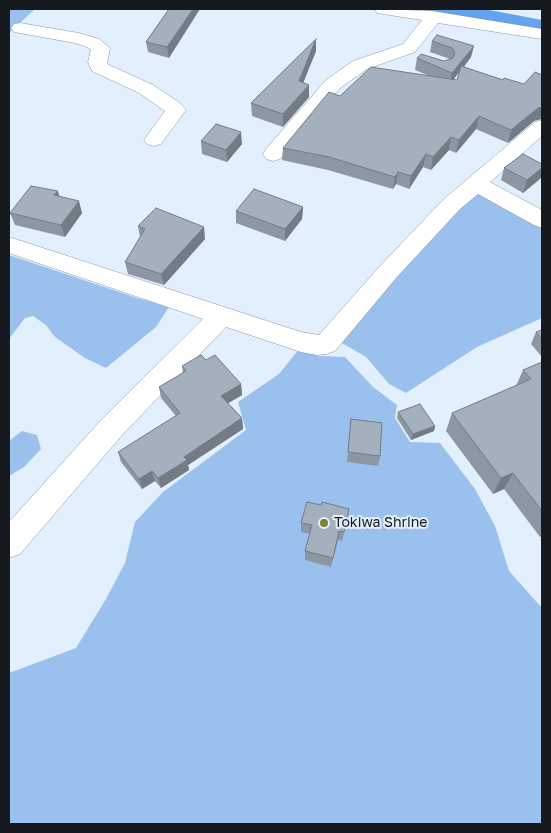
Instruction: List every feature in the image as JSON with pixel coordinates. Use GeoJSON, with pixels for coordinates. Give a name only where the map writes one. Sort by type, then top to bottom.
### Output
{"type":"FeatureCollection","features":[{"type":"Feature","properties":{"kind":"street"},"geometry":{"type":"LineString","coordinates":[[383,9],[542,34]]}},
{"type":"Feature","properties":{"kind":"street"},"geometry":{"type":"LineString","coordinates":[[14,34],[38,12]]}},
{"type":"Feature","properties":{"kind":"street"},"geometry":{"type":"LineString","coordinates":[[273,154],[333,84],[360,66],[409,48],[428,26],[432,16]]}},
{"type":"Feature","properties":{"kind":"street"},"geometry":{"type":"LineString","coordinates":[[14,34],[79,38],[101,48],[97,62],[99,67],[146,89],[176,110],[154,140]]}},
{"type":"Feature","properties":{"kind":"street"},"geometry":{"type":"LineString","coordinates":[[400,51],[425,60]]}},
{"type":"Feature","properties":{"kind":"street"},"geometry":{"type":"LineString","coordinates":[[9,245],[301,342],[317,345],[326,344],[430,226],[452,204],[542,126]]}},
{"type":"Feature","properties":{"kind":"street"},"geometry":{"type":"LineString","coordinates":[[477,184],[542,220]]}},
{"type":"Feature","properties":{"kind":"street"},"geometry":{"type":"LineString","coordinates":[[9,544],[112,426],[222,315]]}},
{"type":"Feature","properties":{"kind":"shaded area"},"geometry":{"type":"Polygon","coordinates":[[[9,9],[35,9],[9,33],[9,9]]]}},
{"type":"Feature","properties":{"kind":"shaded area"},"geometry":{"type":"Polygon","coordinates":[[[481,190],[542,223],[542,318],[477,347],[406,393],[389,384],[366,357],[342,343],[342,336],[458,209],[481,190]]]}},
{"type":"Feature","properties":{"kind":"shaded area"},"geometry":{"type":"Polygon","coordinates":[[[9,255],[169,307],[156,327],[106,368],[85,358],[55,337],[46,325],[33,316],[25,318],[9,339],[9,255]]]}},
{"type":"Feature","properties":{"kind":"shaded area"},"geometry":{"type":"Polygon","coordinates":[[[299,349],[319,356],[345,357],[373,387],[397,405],[395,418],[410,442],[440,443],[475,489],[495,526],[509,571],[542,608],[542,824],[9,824],[9,673],[76,648],[106,599],[125,563],[135,522],[163,492],[246,430],[238,402],[279,374],[299,349]]]}},
{"type":"Feature","properties":{"kind":"shaded area"},"geometry":{"type":"Polygon","coordinates":[[[22,431],[37,435],[41,449],[24,467],[9,476],[9,441],[22,431]]]}},
{"type":"Feature","properties":{"kind":"building"},"geometry":{"type":"Polygon","coordinates":[[[169,9],[193,9],[167,47],[146,42],[169,9]]]}},
{"type":"Feature","properties":{"kind":"building"},"geometry":{"type":"Polygon","coordinates":[[[437,35],[474,46],[452,73],[417,58],[421,54],[444,61],[453,58],[455,53],[452,48],[432,41],[437,35]]]}},
{"type":"Feature","properties":{"kind":"building"},"geometry":{"type":"Polygon","coordinates":[[[316,39],[299,81],[309,85],[283,114],[251,103],[316,39]]]}},
{"type":"Feature","properties":{"kind":"building"},"geometry":{"type":"Polygon","coordinates":[[[461,66],[503,80],[504,78],[524,84],[535,72],[542,75],[542,107],[538,108],[511,130],[479,116],[459,140],[451,137],[433,157],[426,154],[411,176],[398,172],[395,177],[329,157],[283,148],[329,92],[340,96],[371,67],[457,80],[461,66]]]}},
{"type":"Feature","properties":{"kind":"building"},"geometry":{"type":"Polygon","coordinates":[[[216,124],[241,132],[226,150],[201,141],[216,124]]]}},
{"type":"Feature","properties":{"kind":"building"},"geometry":{"type":"Polygon","coordinates":[[[523,154],[542,164],[542,168],[527,180],[504,168],[523,154]]]}},
{"type":"Feature","properties":{"kind":"building"},"geometry":{"type":"Polygon","coordinates":[[[31,186],[58,191],[54,195],[79,201],[61,225],[10,213],[31,186]]]}},
{"type":"Feature","properties":{"kind":"building"},"geometry":{"type":"Polygon","coordinates":[[[254,189],[303,207],[285,229],[236,211],[254,189]]]}},
{"type":"Feature","properties":{"kind":"building"},"geometry":{"type":"Polygon","coordinates":[[[156,208],[204,227],[161,274],[125,262],[145,229],[138,226],[156,208]]]}},
{"type":"Feature","properties":{"kind":"building"},"geometry":{"type":"Polygon","coordinates":[[[542,330],[542,339],[536,332],[542,330]]]}},
{"type":"Feature","properties":{"kind":"building"},"geometry":{"type":"Polygon","coordinates":[[[201,355],[206,360],[215,355],[241,384],[221,396],[242,418],[184,457],[187,460],[158,478],[152,471],[139,479],[118,452],[180,413],[159,387],[186,371],[182,366],[201,355]]]}},
{"type":"Feature","properties":{"kind":"building"},"geometry":{"type":"Polygon","coordinates":[[[542,362],[542,511],[513,473],[501,478],[452,413],[531,379],[523,370],[542,362]]]}},
{"type":"Feature","properties":{"kind":"building"},"geometry":{"type":"Polygon","coordinates":[[[420,404],[435,426],[413,434],[398,412],[420,404]]]}},
{"type":"Feature","properties":{"kind":"building"},"geometry":{"type":"Polygon","coordinates":[[[351,419],[382,423],[380,456],[348,452],[351,419]]]}},
{"type":"Feature","properties":{"kind":"building"},"geometry":{"type":"Polygon","coordinates":[[[307,502],[321,505],[322,502],[349,509],[344,532],[339,531],[333,558],[305,551],[312,525],[301,523],[307,502]]]}},
{"type":"Feature","properties":{"kind":"waterway"},"geometry":{"type":"LineString","coordinates":[[438,9],[542,29]]}},
{"type":"Feature","properties":{"kind":"place","name":"Tokiwa Shrine"},"geometry":{"type":"Point","coordinates":[324,523]}}]}
